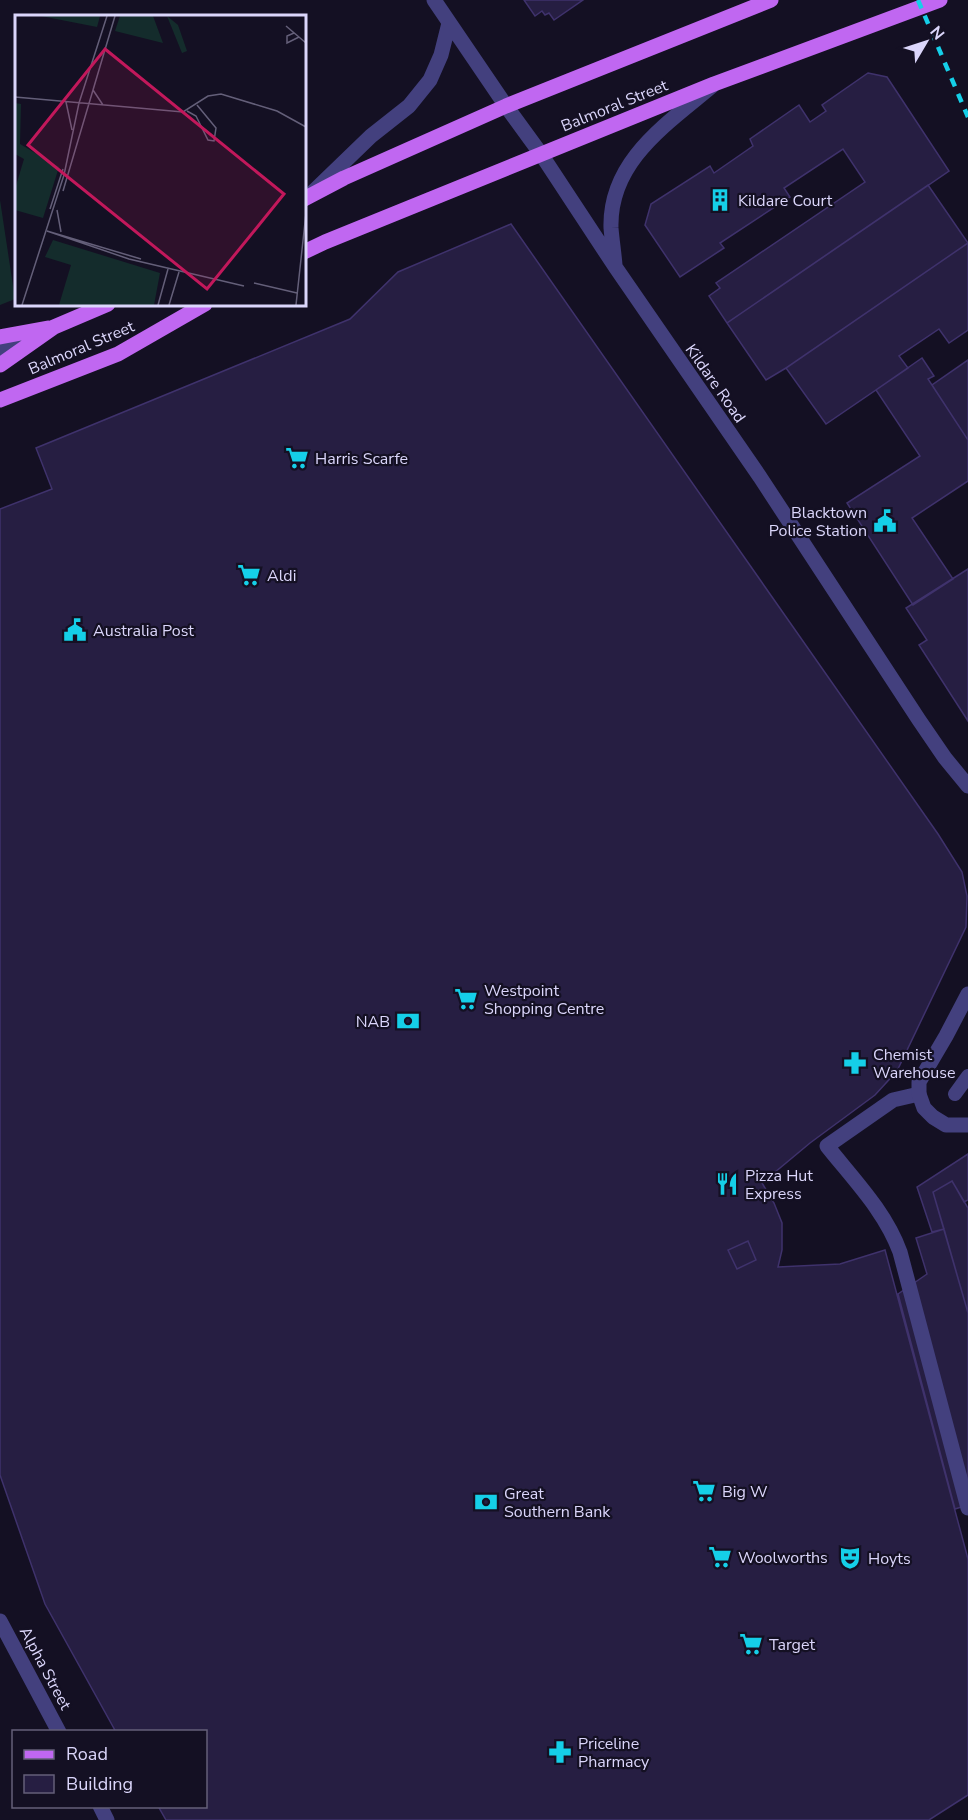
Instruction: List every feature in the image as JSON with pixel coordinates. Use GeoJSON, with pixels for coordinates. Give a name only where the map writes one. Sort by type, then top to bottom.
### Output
{"type":"FeatureCollection","features":[{"type":"Feature","properties":{"kind":"main road"},"geometry":{"type":"LineString","coordinates":[[306,198],[344,178],[506,105],[771,0]]}},
{"type":"Feature","properties":{"kind":"main road","name":"Balmoral Street"},"geometry":{"type":"LineString","coordinates":[[306,251],[714,84],[940,0]]}},
{"type":"Feature","properties":{"kind":"main road","name":"Balmoral Street"},"geometry":{"type":"LineString","coordinates":[[0,365],[54,327],[103,306]]}},
{"type":"Feature","properties":{"kind":"main road","name":"Balmoral Street"},"geometry":{"type":"LineString","coordinates":[[0,400],[118,354],[202,306]]}},
{"type":"Feature","properties":{"kind":"main road","name":"Balmoral Street"},"geometry":{"type":"LineString","coordinates":[[0,337],[54,327]]}},
{"type":"Feature","properties":{"kind":"street","name":"Kildare Road"},"geometry":{"type":"LineString","coordinates":[[434,0],[542,154],[616,268],[766,486],[919,720],[968,786]]}},
{"type":"Feature","properties":{"kind":"street"},"geometry":{"type":"LineString","coordinates":[[306,198],[371,136],[409,106],[430,80],[441,55],[449,23]]}},
{"type":"Feature","properties":{"kind":"street"},"geometry":{"type":"LineString","coordinates":[[616,268],[611,227],[618,188],[629,165],[644,145],[714,84]]}},
{"type":"Feature","properties":{"kind":"street"},"geometry":{"type":"LineString","coordinates":[[968,994],[920,1082],[919,1094],[924,1108],[933,1117],[946,1125],[968,1125]]}},
{"type":"Feature","properties":{"kind":"street"},"geometry":{"type":"LineString","coordinates":[[919,1094],[893,1100],[827,1146],[883,1215],[900,1252],[968,1508]]}},
{"type":"Feature","properties":{"kind":"street","name":"Alpha Street"},"geometry":{"type":"LineString","coordinates":[[0,1622],[58,1730]]}},
{"type":"Feature","properties":{"kind":"lane"},"geometry":{"type":"LineString","coordinates":[[0,349],[54,327]]}},
{"type":"Feature","properties":{"kind":"lane"},"geometry":{"type":"LineString","coordinates":[[955,1094],[968,1076]]}},
{"type":"Feature","properties":{"kind":"green space"},"geometry":{"type":"Polygon","coordinates":[[[0,200],[15,299],[0,305],[0,200]]]}},
{"type":"Feature","properties":{"kind":"building"},"geometry":{"type":"Polygon","coordinates":[[[524,0],[583,0],[554,20],[549,13],[545,15],[542,11],[535,16],[524,0]]]}},
{"type":"Feature","properties":{"kind":"building","name":"Kildare Court"},"geometry":{"type":"Polygon","coordinates":[[[868,73],[887,77],[949,171],[727,323],[709,296],[720,288],[716,283],[865,182],[843,149],[784,188],[790,197],[720,243],[724,248],[680,277],[645,225],[651,204],[710,166],[714,173],[753,146],[750,139],[799,105],[810,122],[826,111],[822,105],[868,73]]]}},
{"type":"Feature","properties":{"kind":"building"},"geometry":{"type":"Polygon","coordinates":[[[928,185],[968,243],[766,380],[727,323],[928,185]]]}},
{"type":"Feature","properties":{"kind":"building","name":"Westpoint Shopping Centre"},"geometry":{"type":"Polygon","coordinates":[[[511,224],[938,834],[962,872],[967,896],[966,927],[897,1071],[875,1095],[810,1143],[762,1183],[782,1223],[782,1250],[778,1267],[840,1264],[885,1250],[968,1559],[968,1795],[929,1820],[166,1820],[159,1808],[207,1808],[207,1730],[115,1730],[45,1604],[0,1475],[0,509],[52,489],[36,448],[350,319],[398,272],[511,224]]]}},
{"type":"Feature","properties":{"kind":"building"},"geometry":{"type":"Polygon","coordinates":[[[968,243],[968,330],[949,343],[939,329],[899,356],[908,368],[826,424],[786,368],[968,243]]]}},
{"type":"Feature","properties":{"kind":"building"},"geometry":{"type":"Polygon","coordinates":[[[922,358],[934,376],[928,379],[968,440],[968,481],[912,518],[953,579],[913,605],[847,503],[920,456],[876,390],[922,358]]]}},
{"type":"Feature","properties":{"kind":"building"},"geometry":{"type":"Polygon","coordinates":[[[968,360],[968,440],[932,385],[968,360]]]}},
{"type":"Feature","properties":{"kind":"building"},"geometry":{"type":"Polygon","coordinates":[[[968,569],[968,721],[919,645],[927,640],[906,608],[968,569]]]}},
{"type":"Feature","properties":{"kind":"building"},"geometry":{"type":"Polygon","coordinates":[[[968,1154],[968,1200],[964,1202],[952,1181],[933,1192],[944,1229],[932,1232],[917,1187],[968,1154]]]}},
{"type":"Feature","properties":{"kind":"building"},"geometry":{"type":"Polygon","coordinates":[[[952,1181],[968,1208],[968,1313],[933,1192],[952,1181]]]}},
{"type":"Feature","properties":{"kind":"building"},"geometry":{"type":"Polygon","coordinates":[[[944,1229],[968,1313],[968,1505],[955,1509],[898,1294],[927,1274],[916,1238],[944,1229]]]}},
{"type":"Feature","properties":{"kind":"building"},"geometry":{"type":"Polygon","coordinates":[[[748,1241],[756,1260],[737,1269],[728,1250],[748,1241]]]}},
{"type":"Feature","properties":{"kind":"railway"},"geometry":{"type":"LineString","coordinates":[[918,0],[968,117]]}},
{"type":"Feature","properties":{"kind":"place","name":"Kildare Court"},"geometry":{"type":"Point","coordinates":[720,200]}},
{"type":"Feature","properties":{"kind":"place","name":"Harris Scarfe"},"geometry":{"type":"Point","coordinates":[297,458]}},
{"type":"Feature","properties":{"kind":"place","name":"Blacktown Police Station"},"geometry":{"type":"Point","coordinates":[885,521]}},
{"type":"Feature","properties":{"kind":"place","name":"Aldi"},"geometry":{"type":"Point","coordinates":[249,575]}},
{"type":"Feature","properties":{"kind":"place","name":"Australia Post"},"geometry":{"type":"Point","coordinates":[75,630]}},
{"type":"Feature","properties":{"kind":"place","name":"Westpoint Shopping Centre"},"geometry":{"type":"Point","coordinates":[466,999]}},
{"type":"Feature","properties":{"kind":"place","name":"NAB"},"geometry":{"type":"Point","coordinates":[408,1021]}},
{"type":"Feature","properties":{"kind":"place","name":"Chemist Warehouse"},"geometry":{"type":"Point","coordinates":[855,1063]}},
{"type":"Feature","properties":{"kind":"place","name":"Pizza Hut Express"},"geometry":{"type":"Point","coordinates":[727,1184]}},
{"type":"Feature","properties":{"kind":"place","name":"Big W"},"geometry":{"type":"Point","coordinates":[704,1491]}},
{"type":"Feature","properties":{"kind":"place","name":"Great Southern Bank"},"geometry":{"type":"Point","coordinates":[486,1502]}},
{"type":"Feature","properties":{"kind":"place","name":"Woolworths"},"geometry":{"type":"Point","coordinates":[720,1557]}},
{"type":"Feature","properties":{"kind":"place","name":"Hoyts"},"geometry":{"type":"Point","coordinates":[850,1558]}},
{"type":"Feature","properties":{"kind":"place","name":"Target"},"geometry":{"type":"Point","coordinates":[751,1644]}},
{"type":"Feature","properties":{"kind":"place","name":"Priceline Pharmacy"},"geometry":{"type":"Point","coordinates":[560,1752]}}]}
